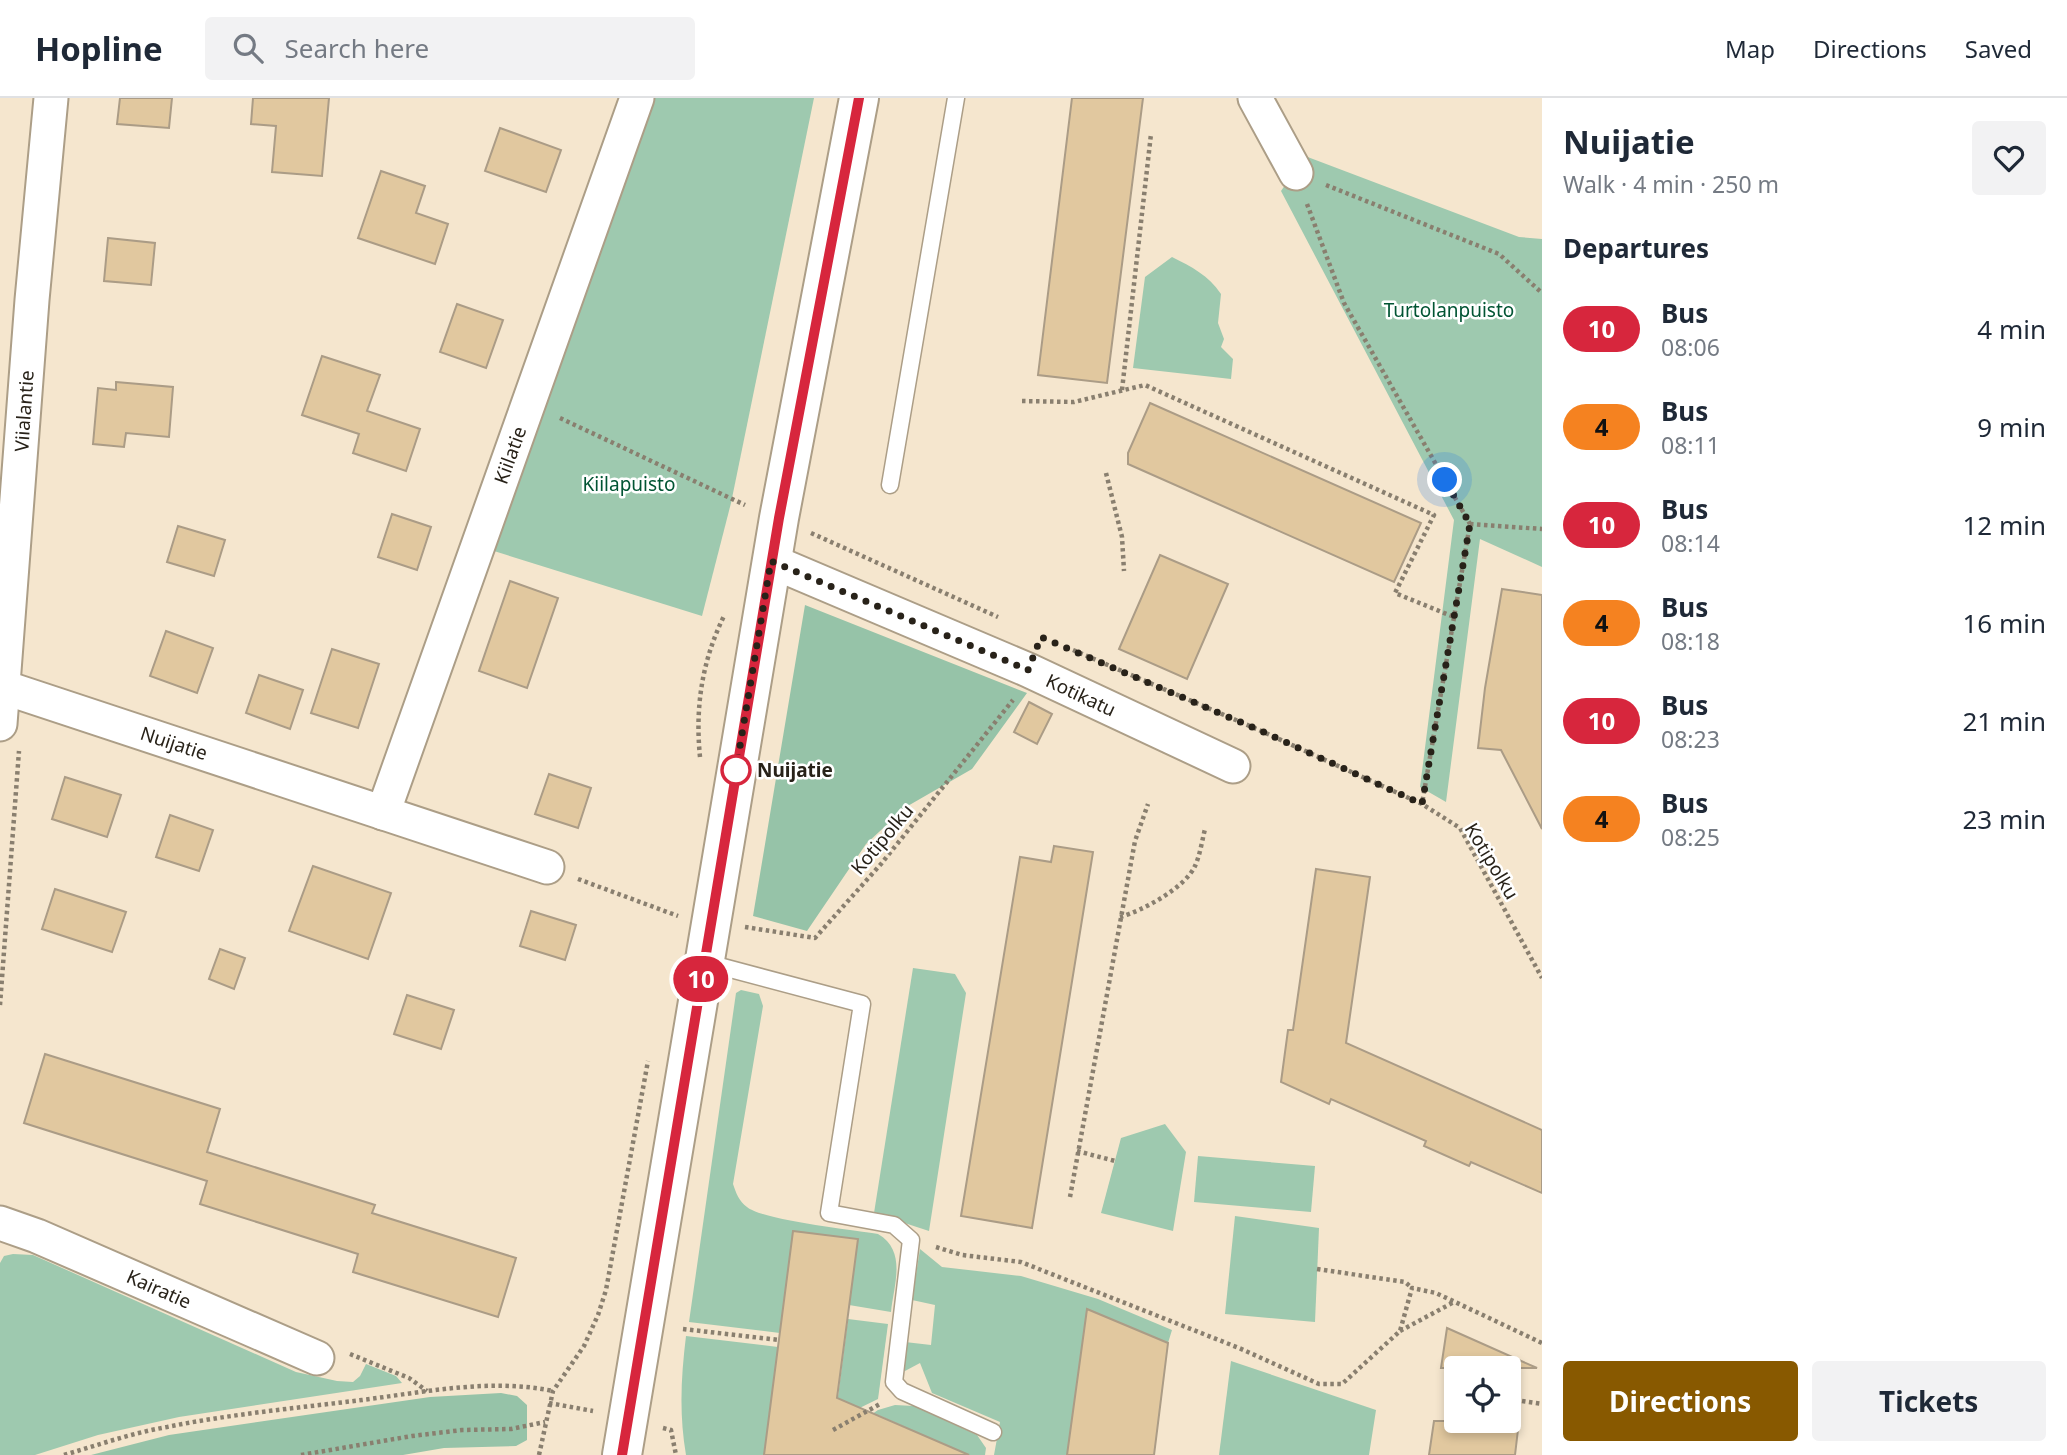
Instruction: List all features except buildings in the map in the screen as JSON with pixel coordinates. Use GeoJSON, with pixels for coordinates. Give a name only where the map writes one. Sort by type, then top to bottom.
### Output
{"type":"FeatureCollection","features":[{"type":"Feature","properties":{"kind":"main road"},"geometry":{"type":"LineString","coordinates":[[622,1455],[704,962],[692,918],[771,561],[766,514],[859,98]]}},
{"type":"Feature","properties":{"kind":"street","name":"Viialantie"},"geometry":{"type":"LineString","coordinates":[[0,724],[32,300],[51,98]]}},
{"type":"Feature","properties":{"kind":"street","name":"Kiilatie"},"geometry":{"type":"LineString","coordinates":[[383,813],[637,98]]}},
{"type":"Feature","properties":{"kind":"street"},"geometry":{"type":"LineString","coordinates":[[1255,98],[1296,173]]}},
{"type":"Feature","properties":{"kind":"street","name":"Kotikatu"},"geometry":{"type":"LineString","coordinates":[[771,561],[1028,670],[1233,766]]}},
{"type":"Feature","properties":{"kind":"street","name":"Nuijatie"},"geometry":{"type":"LineString","coordinates":[[1,687],[547,867]]}},
{"type":"Feature","properties":{"kind":"street","name":"Kairatie"},"geometry":{"type":"LineString","coordinates":[[0,1223],[329,1354]]}},
{"type":"Feature","properties":{"kind":"lane"},"geometry":{"type":"LineString","coordinates":[[890,485],[956,98]]}},
{"type":"Feature","properties":{"kind":"lane"},"geometry":{"type":"LineString","coordinates":[[704,962],[862,1004],[829,1213],[894,1225],[911,1240],[894,1382],[902,1391],[993,1432]]}},
{"type":"Feature","properties":{"kind":"path"},"geometry":{"type":"LineString","coordinates":[[1122,390],[1152,134]]}},
{"type":"Feature","properties":{"kind":"path"},"geometry":{"type":"LineString","coordinates":[[1296,173],[1499,254],[1542,293]]}},
{"type":"Feature","properties":{"kind":"path"},"geometry":{"type":"LineString","coordinates":[[1296,173],[1344,303],[1470,524],[1422,804]]}},
{"type":"Feature","properties":{"kind":"path"},"geometry":{"type":"LineString","coordinates":[[1022,401],[1074,402],[1145,385],[1434,515],[1395,593],[1454,617]]}},
{"type":"Feature","properties":{"kind":"path"},"geometry":{"type":"LineString","coordinates":[[529,403],[766,514],[1004,620]]}},
{"type":"Feature","properties":{"kind":"path"},"geometry":{"type":"LineString","coordinates":[[1107,473],[1122,537],[1125,571]]}},
{"type":"Feature","properties":{"kind":"path"},"geometry":{"type":"LineString","coordinates":[[1470,524],[1542,529]]}},
{"type":"Feature","properties":{"kind":"path","name":"Kotipolku"},"geometry":{"type":"LineString","coordinates":[[1067,648],[1259,730],[1422,804],[1460,828],[1542,978]]}},
{"type":"Feature","properties":{"kind":"path","name":"Kotipolku"},"geometry":{"type":"LineString","coordinates":[[692,918],[815,938],[881,864],[1012,703],[1028,670]]}},
{"type":"Feature","properties":{"kind":"path"},"geometry":{"type":"LineString","coordinates":[[1070,1197],[1135,841],[1148,804]]}},
{"type":"Feature","properties":{"kind":"path"},"geometry":{"type":"LineString","coordinates":[[1120,917],[1137,913],[1167,895],[1195,868],[1205,829]]}},
{"type":"Feature","properties":{"kind":"path"},"geometry":{"type":"LineString","coordinates":[[547,867],[692,918]]}},
{"type":"Feature","properties":{"kind":"path"},"geometry":{"type":"LineString","coordinates":[[1077,1151],[1115,1161]]}},
{"type":"Feature","properties":{"kind":"path"},"geometry":{"type":"LineString","coordinates":[[911,1240],[962,1255],[1021,1262],[1319,1384],[1342,1384],[1400,1331],[1454,1301]]}},
{"type":"Feature","properties":{"kind":"path"},"geometry":{"type":"LineString","coordinates":[[1318,1269],[1405,1282],[1412,1287],[1454,1301],[1542,1343]]}},
{"type":"Feature","properties":{"kind":"path"},"geometry":{"type":"LineString","coordinates":[[1400,1331],[1412,1287]]}},
{"type":"Feature","properties":{"kind":"path"},"geometry":{"type":"LineString","coordinates":[[683,1329],[779,1340]]}},
{"type":"Feature","properties":{"kind":"path"},"geometry":{"type":"LineString","coordinates":[[329,1354],[409,1378],[427,1392]]}},
{"type":"Feature","properties":{"kind":"path"},"geometry":{"type":"LineString","coordinates":[[64,1455],[166,1427],[427,1392],[502,1385],[553,1391],[539,1455]]}},
{"type":"Feature","properties":{"kind":"path"},"geometry":{"type":"LineString","coordinates":[[833,1430],[902,1391]]}},
{"type":"Feature","properties":{"kind":"path"},"geometry":{"type":"LineString","coordinates":[[1522,1401],[1542,1404]]}},
{"type":"Feature","properties":{"kind":"path"},"geometry":{"type":"LineString","coordinates":[[301,1455],[412,1436],[463,1430],[511,1429],[545,1422]]}},
{"type":"Feature","properties":{"kind":"green space","name":"Kiilapuisto"},"geometry":{"type":"Polygon","coordinates":[[[655,98],[814,98],[731,503],[702,616],[494,551],[655,98]]]}},
{"type":"Feature","properties":{"kind":"green space","name":"Turtolanpuisto"},"geometry":{"type":"Polygon","coordinates":[[[1305,156],[1519,237],[1542,239],[1542,567],[1480,539],[1446,802],[1420,787],[1454,520],[1281,191],[1305,156]]]}},
{"type":"Feature","properties":{"kind":"green space"},"geometry":{"type":"Polygon","coordinates":[[[1172,257],[1205,277],[1221,294],[1218,323],[1224,339],[1221,347],[1233,359],[1231,379],[1133,368],[1145,277],[1172,257]]]}},
{"type":"Feature","properties":{"kind":"green space"},"geometry":{"type":"Polygon","coordinates":[[[805,605],[1027,693],[972,769],[906,807],[866,844],[807,931],[753,916],[805,605]]]}},
{"type":"Feature","properties":{"kind":"green space"},"geometry":{"type":"Polygon","coordinates":[[[913,968],[955,974],[966,993],[929,1231],[874,1213],[913,968]]]}},
{"type":"Feature","properties":{"kind":"green space"},"geometry":{"type":"Polygon","coordinates":[[[741,990],[759,994],[763,1006],[733,1184],[737,1194],[747,1207],[770,1216],[878,1234],[893,1249],[896,1259],[891,1312],[849,1305],[858,1239],[793,1231],[780,1333],[689,1322],[736,993],[741,990]]]}},
{"type":"Feature","properties":{"kind":"green space"},"geometry":{"type":"Polygon","coordinates":[[[1165,1124],[1186,1152],[1173,1231],[1101,1213],[1121,1138],[1165,1124]]]}},
{"type":"Feature","properties":{"kind":"green space"},"geometry":{"type":"Polygon","coordinates":[[[1198,1156],[1315,1166],[1311,1212],[1194,1202],[1198,1156]]]}},
{"type":"Feature","properties":{"kind":"green space"},"geometry":{"type":"Polygon","coordinates":[[[1235,1216],[1319,1228],[1315,1322],[1225,1314],[1235,1216]]]}},
{"type":"Feature","properties":{"kind":"green space"},"geometry":{"type":"Polygon","coordinates":[[[920,1249],[942,1267],[1021,1276],[1098,1299],[1172,1330],[1168,1343],[1067,1455],[994,1455],[1000,1422],[932,1393],[920,1363],[905,1371],[905,1342],[931,1345],[935,1305],[912,1300],[920,1249]]]}},
{"type":"Feature","properties":{"kind":"green space"},"geometry":{"type":"Polygon","coordinates":[[[33,1255],[296,1372],[353,1382],[360,1376],[366,1364],[396,1376],[402,1383],[179,1417],[98,1435],[35,1455],[0,1455],[0,1263],[4,1256],[33,1255]]]}},
{"type":"Feature","properties":{"kind":"green space"},"geometry":{"type":"Polygon","coordinates":[[[848,1319],[888,1324],[878,1399],[835,1420],[848,1319]]]}},
{"type":"Feature","properties":{"kind":"green space"},"geometry":{"type":"Polygon","coordinates":[[[686,1336],[778,1347],[764,1453],[768,1455],[686,1455],[682,1396],[686,1336]]]}},
{"type":"Feature","properties":{"kind":"green space"},"geometry":{"type":"Polygon","coordinates":[[[1231,1361],[1376,1410],[1369,1455],[1219,1455],[1231,1361]]]}},
{"type":"Feature","properties":{"kind":"green space"},"geometry":{"type":"Polygon","coordinates":[[[501,1393],[517,1396],[527,1405],[527,1440],[516,1446],[444,1448],[403,1455],[91,1455],[169,1435],[430,1397],[501,1393]]]}},
{"type":"Feature","properties":{"kind":"green space"},"geometry":{"type":"Polygon","coordinates":[[[895,1405],[914,1406],[977,1435],[986,1448],[985,1455],[928,1455],[939,1442],[878,1415],[843,1434],[878,1410],[895,1405]]]}},
{"type":"Feature","properties":{"kind":"bus line","name":"10"},"geometry":{"type":"LineString","coordinates":[[622,1455],[779,518],[859,98]]}},
{"type":"Feature","properties":{"kind":"place","name":"Nuijatie"},"geometry":{"type":"Point","coordinates":[736,770]}},
{"type":"Feature","properties":{"kind":"route"},"geometry":{"type":"LineString","coordinates":[[736,770],[771,561],[1028,670],[1041,637],[1259,730],[1422,804],[1470,524],[1445,480]]}}]}
